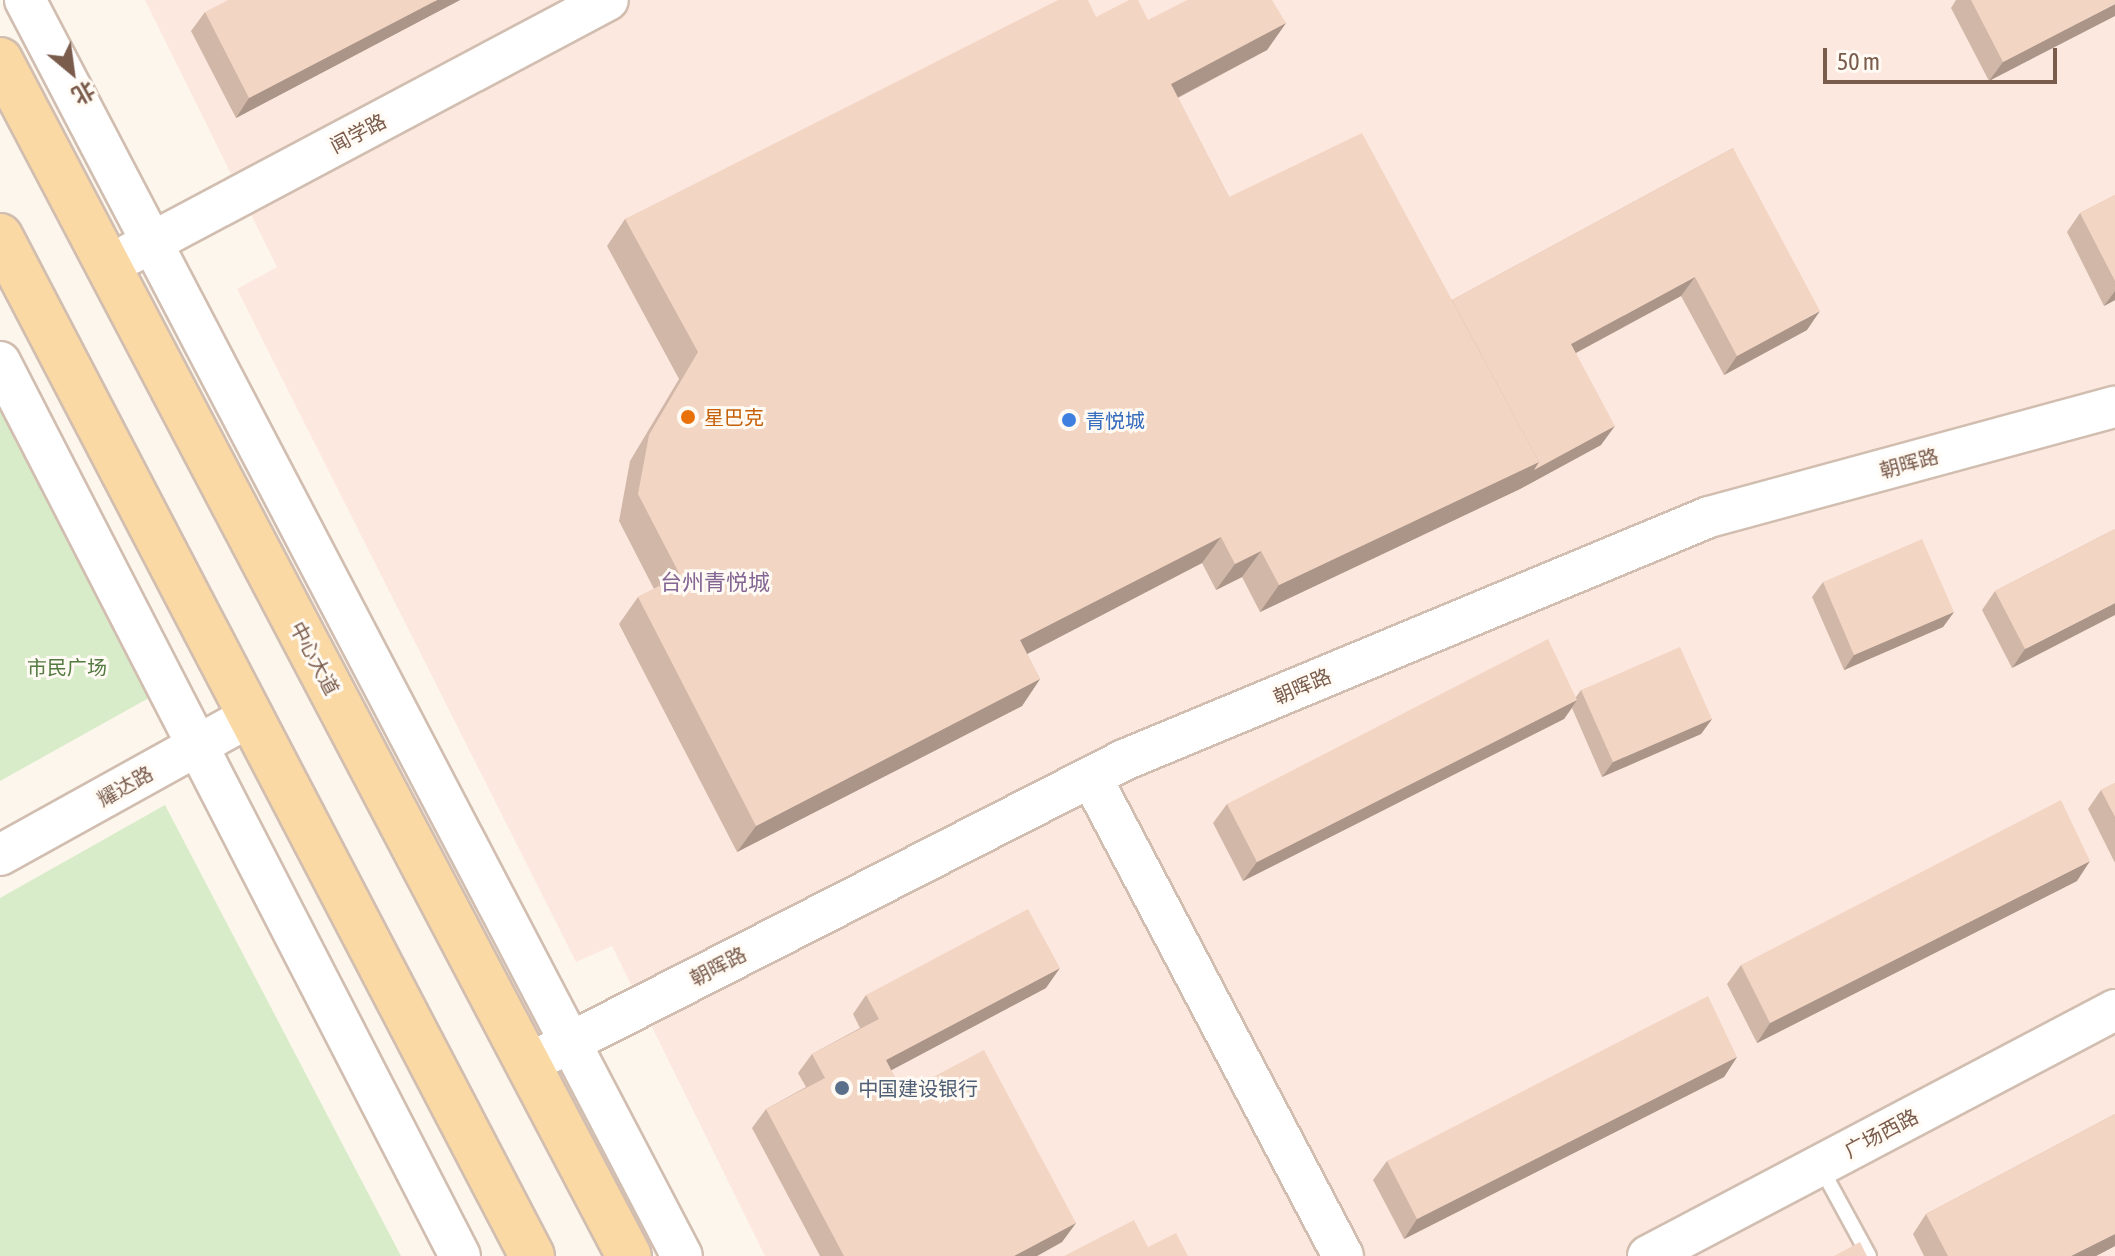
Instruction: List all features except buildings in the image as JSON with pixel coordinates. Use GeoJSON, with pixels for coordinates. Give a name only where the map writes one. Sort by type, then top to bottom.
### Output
{"type":"FeatureCollection","features":[{"type":"Feature","properties":{"kind":"main road","name":"中心大道"},"geometry":{"type":"LineString","coordinates":[[0,30],[9,77],[629,1256]]}},
{"type":"Feature","properties":{"kind":"main road"},"geometry":{"type":"LineString","coordinates":[[0,236],[532,1256]]}},
{"type":"Feature","properties":{"kind":"street"},"geometry":{"type":"LineString","coordinates":[[25,0],[682,1256]]}},
{"type":"Feature","properties":{"kind":"street","name":"闻学路"},"geometry":{"type":"LineString","coordinates":[[108,265],[600,2]]}},
{"type":"Feature","properties":{"kind":"street"},"geometry":{"type":"LineString","coordinates":[[0,362],[460,1256]]}},
{"type":"Feature","properties":{"kind":"street","name":"朝晖路"},"geometry":{"type":"LineString","coordinates":[[528,1064],[1091,777],[1709,517],[2115,407]]}},
{"type":"Feature","properties":{"kind":"street","name":"耀达路"},"geometry":{"type":"LineString","coordinates":[[0,855],[251,716]]}},
{"type":"Feature","properties":{"kind":"street"},"geometry":{"type":"LineString","coordinates":[[1091,777],[1343,1256]]}},
{"type":"Feature","properties":{"kind":"street","name":"广场西路"},"geometry":{"type":"LineString","coordinates":[[1648,1256],[2115,1010]]}},
{"type":"Feature","properties":{"kind":"lane"},"geometry":{"type":"LineString","coordinates":[[1820,1165],[1869,1256]]}},
{"type":"Feature","properties":{"kind":"shaded area"},"geometry":{"type":"Polygon","coordinates":[[[145,0],[2115,0],[2115,1256],[765,1256],[612,946],[576,962],[237,289],[277,267],[145,0]]]}},
{"type":"Feature","properties":{"kind":"green space","name":"市民广场"},"geometry":{"type":"Polygon","coordinates":[[[0,392],[156,694],[0,781],[0,392]]]}},
{"type":"Feature","properties":{"kind":"green space"},"geometry":{"type":"Polygon","coordinates":[[[165,805],[401,1256],[0,1256],[0,898],[165,805]]]}},
{"type":"Feature","properties":{"kind":"place","name":"星巴克"},"geometry":{"type":"Point","coordinates":[688,417]}},
{"type":"Feature","properties":{"kind":"place","name":"青悦城"},"geometry":{"type":"Point","coordinates":[1069,420]}},
{"type":"Feature","properties":{"kind":"place","name":"中国建设银行"},"geometry":{"type":"Point","coordinates":[842,1088]}},
{"type":"Feature","properties":{"kind":"district","name":"台州青悦城"},"geometry":{"type":"Point","coordinates":[715,583]}}]}
